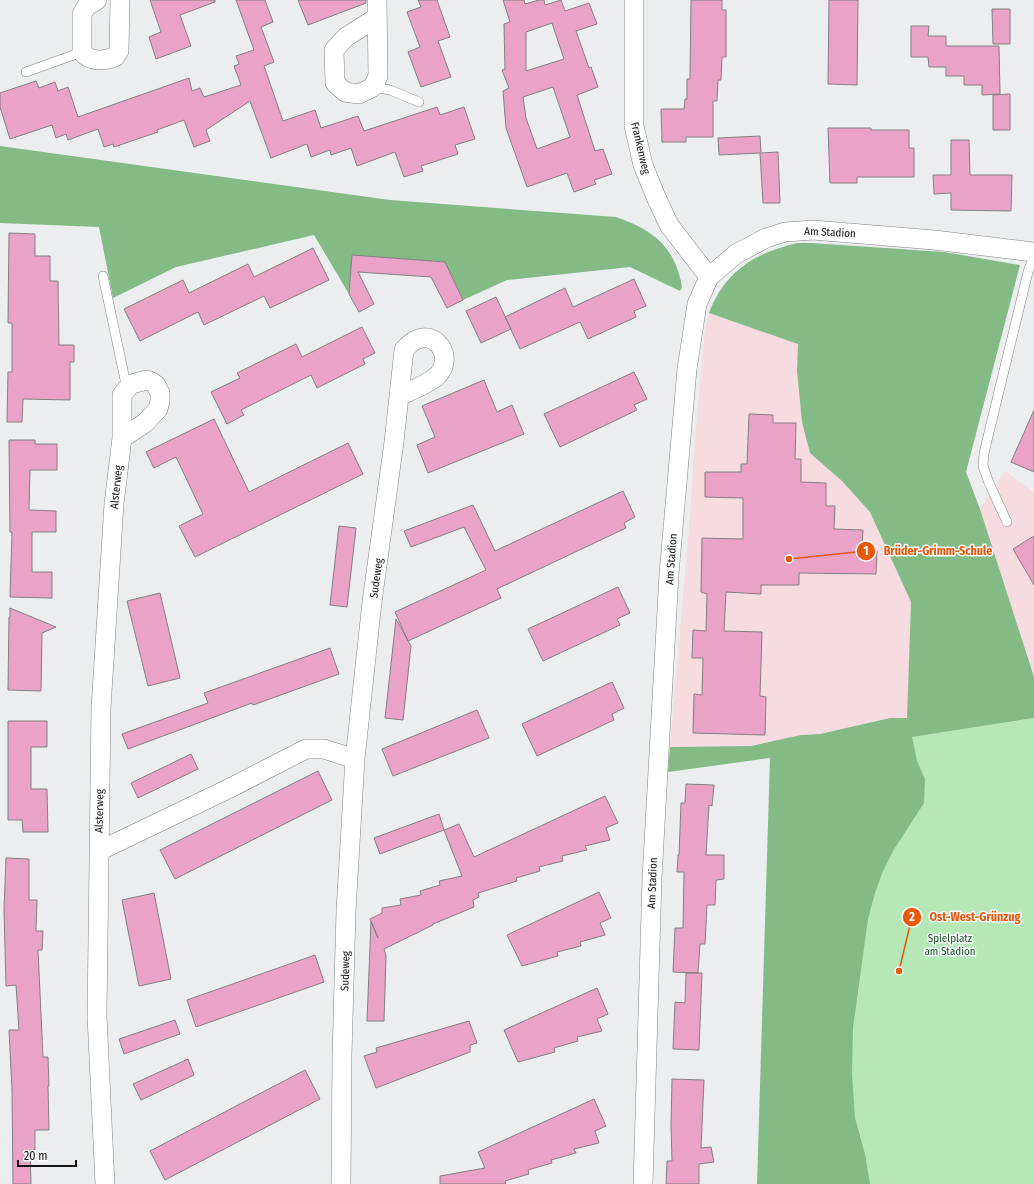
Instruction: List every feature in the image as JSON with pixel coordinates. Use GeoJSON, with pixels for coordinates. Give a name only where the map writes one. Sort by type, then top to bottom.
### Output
{"type":"FeatureCollection","features":[{"type":"Feature","properties":{"kind":"street"},"geometry":{"type":"LineString","coordinates":[[97,0],[86,7],[82,14],[82,52],[85,56],[99,61],[115,57],[119,51],[120,0]]}},
{"type":"Feature","properties":{"kind":"street","name":"Frankenweg"},"geometry":{"type":"LineString","coordinates":[[634,0],[634,126],[643,166],[669,225],[709,277]]}},
{"type":"Feature","properties":{"kind":"street"},"geometry":{"type":"LineString","coordinates":[[376,9],[378,76],[373,88],[359,94],[344,92],[335,83],[334,50],[376,9]]}},
{"type":"Feature","properties":{"kind":"street","name":"Am Stadion"},"geometry":{"type":"LineString","coordinates":[[643,1184],[652,878],[669,574],[687,369],[697,304],[709,277],[736,254],[766,238],[785,232],[813,230],[934,240],[1034,252]]}},
{"type":"Feature","properties":{"kind":"street"},"geometry":{"type":"LineString","coordinates":[[122,438],[145,423],[158,409],[160,401],[160,393],[156,385],[147,380],[135,383],[127,389]]}},
{"type":"Feature","properties":{"kind":"street","name":"Alsterweg"},"geometry":{"type":"LineString","coordinates":[[105,1184],[97,1016],[101,708],[114,504],[122,438],[122,395],[127,389]]}},
{"type":"Feature","properties":{"kind":"street","name":"Sudeweg"},"geometry":{"type":"LineString","coordinates":[[341,1184],[342,1055],[346,911],[355,759],[372,602],[399,396]]}},
{"type":"Feature","properties":{"kind":"street"},"geometry":{"type":"LineString","coordinates":[[99,851],[228,789],[306,749],[324,749],[355,759]]}},
{"type":"Feature","properties":{"kind":"lane"},"geometry":{"type":"LineString","coordinates":[[26,72],[82,52]]}},
{"type":"Feature","properties":{"kind":"lane"},"geometry":{"type":"LineString","coordinates":[[373,88],[390,90],[419,102]]}},
{"type":"Feature","properties":{"kind":"lane"},"geometry":{"type":"LineString","coordinates":[[1007,522],[983,466],[984,453],[1026,280],[1034,255]]}},
{"type":"Feature","properties":{"kind":"lane"},"geometry":{"type":"LineString","coordinates":[[103,276],[127,389]]}},
{"type":"Feature","properties":{"kind":"shaded area"},"geometry":{"type":"Polygon","coordinates":[[[709,313],[798,344],[797,371],[802,422],[810,453],[842,481],[870,512],[911,602],[907,718],[890,718],[820,734],[801,735],[751,746],[670,747],[690,515],[695,437],[705,330],[709,313]]]}},
{"type":"Feature","properties":{"kind":"shaded area"},"geometry":{"type":"Polygon","coordinates":[[[1005,471],[1034,492],[1034,677],[980,509],[1005,471]]]}},
{"type":"Feature","properties":{"kind":"green space"},"geometry":{"type":"Polygon","coordinates":[[[0,146],[390,200],[616,217],[652,234],[661,242],[674,261],[679,273],[682,287],[680,291],[630,267],[507,280],[463,300],[444,262],[352,255],[349,294],[314,235],[176,267],[113,298],[99,227],[0,223],[0,146]]]}},
{"type":"Feature","properties":{"kind":"green space"},"geometry":{"type":"Polygon","coordinates":[[[797,243],[944,252],[1020,265],[966,472],[980,509],[1034,677],[1034,718],[912,737],[917,761],[925,779],[924,803],[893,851],[883,871],[875,893],[868,919],[853,1028],[852,1074],[855,1118],[865,1154],[870,1184],[757,1184],[770,758],[668,772],[670,747],[751,746],[801,735],[820,734],[890,718],[907,718],[911,602],[870,512],[842,481],[810,453],[802,422],[797,371],[798,344],[709,313],[724,286],[743,266],[768,252],[797,243]]]}},
{"type":"Feature","properties":{"kind":"green space","name":"Spielplatz am Stadion"},"geometry":{"type":"Polygon","coordinates":[[[1034,718],[1034,1184],[757,1184],[912,737],[1034,718]]]}},
{"type":"Feature","properties":{"kind":"building"},"geometry":{"type":"Polygon","coordinates":[[[150,0],[215,0],[215,2],[180,15],[191,46],[156,59],[149,37],[161,32],[150,0]]]}},
{"type":"Feature","properties":{"kind":"building"},"geometry":{"type":"Polygon","coordinates":[[[236,0],[265,0],[273,22],[261,27],[274,62],[264,66],[283,121],[315,110],[321,128],[358,116],[364,131],[437,107],[440,115],[464,107],[475,139],[455,145],[458,154],[421,166],[423,171],[404,177],[395,152],[357,166],[351,148],[331,155],[330,150],[311,157],[307,144],[271,158],[250,101],[206,130],[210,141],[194,147],[184,120],[157,130],[158,132],[114,147],[113,144],[104,147],[98,129],[68,140],[66,134],[56,138],[52,125],[10,139],[0,107],[0,93],[36,81],[39,88],[55,82],[58,91],[68,87],[78,117],[189,78],[192,91],[200,88],[204,97],[241,85],[234,66],[239,64],[236,56],[254,50],[236,0]]]}},
{"type":"Feature","properties":{"kind":"building"},"geometry":{"type":"Polygon","coordinates":[[[298,0],[366,0],[366,3],[308,25],[298,0]]]}},
{"type":"Feature","properties":{"kind":"building"},"geometry":{"type":"Polygon","coordinates":[[[418,0],[437,0],[450,37],[438,41],[451,77],[421,87],[408,52],[420,47],[407,12],[421,7],[418,0]]]}},
{"type":"Feature","properties":{"kind":"building"},"geometry":{"type":"Polygon","coordinates":[[[503,0],[524,0],[525,4],[544,0],[545,5],[561,0],[565,11],[589,3],[597,24],[576,31],[589,68],[591,67],[598,87],[577,95],[595,151],[603,149],[612,174],[594,180],[596,184],[574,192],[567,173],[527,187],[506,128],[503,91],[509,88],[502,70],[505,69],[504,24],[510,22],[503,0]],[[552,23],[526,32],[526,71],[564,59],[552,23]],[[553,87],[523,97],[526,118],[537,149],[570,137],[553,87]]]}},
{"type":"Feature","properties":{"kind":"building"},"geometry":{"type":"Polygon","coordinates":[[[691,0],[722,0],[722,10],[726,10],[726,57],[722,57],[721,80],[718,80],[717,101],[713,101],[713,137],[686,137],[686,142],[662,142],[661,109],[684,109],[685,99],[687,99],[687,79],[690,79],[691,0]]]}},
{"type":"Feature","properties":{"kind":"building"},"geometry":{"type":"Polygon","coordinates":[[[829,0],[858,0],[857,85],[828,84],[829,0]]]}},
{"type":"Feature","properties":{"kind":"building"},"geometry":{"type":"Polygon","coordinates":[[[992,9],[1010,9],[1010,44],[993,44],[992,9]]]}},
{"type":"Feature","properties":{"kind":"building"},"geometry":{"type":"Polygon","coordinates":[[[911,26],[929,26],[928,36],[946,36],[946,46],[999,46],[1000,94],[982,95],[982,85],[964,85],[964,76],[946,76],[946,67],[929,67],[928,57],[911,57],[911,26]]]}},
{"type":"Feature","properties":{"kind":"building"},"geometry":{"type":"Polygon","coordinates":[[[1010,94],[1010,130],[993,130],[993,95],[1010,94]]]}},
{"type":"Feature","properties":{"kind":"building"},"geometry":{"type":"Polygon","coordinates":[[[828,128],[909,130],[909,148],[914,148],[914,177],[857,177],[857,183],[830,183],[828,128]]]}},
{"type":"Feature","properties":{"kind":"building"},"geometry":{"type":"Polygon","coordinates":[[[760,136],[761,153],[778,152],[780,203],[763,203],[760,153],[719,155],[718,138],[760,136]]]}},
{"type":"Feature","properties":{"kind":"building"},"geometry":{"type":"Polygon","coordinates":[[[951,140],[969,140],[970,175],[1012,175],[1011,211],[951,210],[951,193],[934,194],[933,175],[951,175],[951,140]]]}},
{"type":"Feature","properties":{"kind":"building"},"geometry":{"type":"Polygon","coordinates":[[[9,233],[35,234],[35,256],[50,256],[50,281],[58,281],[59,345],[74,345],[74,362],[70,362],[70,400],[23,399],[22,422],[7,422],[8,372],[12,372],[12,323],[8,323],[9,233]]]}},
{"type":"Feature","properties":{"kind":"building"},"geometry":{"type":"Polygon","coordinates":[[[313,248],[329,280],[270,308],[264,296],[204,325],[198,312],[140,341],[124,309],[183,280],[189,293],[248,264],[254,277],[313,248]]]}},
{"type":"Feature","properties":{"kind":"building"},"geometry":{"type":"Polygon","coordinates":[[[352,255],[445,262],[463,300],[447,308],[431,277],[358,272],[374,304],[359,312],[349,294],[352,255]]]}},
{"type":"Feature","properties":{"kind":"building"},"geometry":{"type":"Polygon","coordinates":[[[634,279],[646,306],[634,311],[636,317],[588,339],[580,322],[520,349],[505,317],[565,288],[573,307],[634,279]]]}},
{"type":"Feature","properties":{"kind":"building"},"geometry":{"type":"Polygon","coordinates":[[[496,297],[511,329],[481,343],[466,311],[496,297]]]}},
{"type":"Feature","properties":{"kind":"building"},"geometry":{"type":"Polygon","coordinates":[[[362,327],[375,353],[363,359],[365,364],[317,388],[311,375],[241,410],[244,415],[227,424],[211,392],[240,378],[237,373],[296,344],[302,357],[362,327]]]}},
{"type":"Feature","properties":{"kind":"building"},"geometry":{"type":"Polygon","coordinates":[[[634,372],[647,399],[634,405],[637,410],[560,447],[544,414],[634,372]]]}},
{"type":"Feature","properties":{"kind":"building"},"geometry":{"type":"Polygon","coordinates":[[[484,380],[497,412],[512,405],[524,434],[428,473],[417,445],[435,437],[422,406],[484,380]]]}},
{"type":"Feature","properties":{"kind":"building"},"geometry":{"type":"Polygon","coordinates":[[[1034,410],[1034,472],[1011,462],[1034,410]]]}},
{"type":"Feature","properties":{"kind":"building"},"geometry":{"type":"Polygon","coordinates":[[[749,414],[773,415],[773,423],[796,423],[795,459],[801,459],[801,482],[826,483],[826,506],[835,506],[834,529],[863,530],[862,550],[877,551],[876,574],[799,573],[799,585],[761,585],[761,594],[726,592],[724,631],[762,632],[760,696],[766,697],[765,735],[693,733],[694,694],[702,695],[703,658],[692,658],[693,630],[706,631],[707,594],[701,592],[702,538],[743,539],[743,498],[705,497],[705,472],[741,472],[741,464],[747,464],[749,414]]]}},
{"type":"Feature","properties":{"kind":"building"},"geometry":{"type":"Polygon","coordinates":[[[214,419],[249,492],[348,443],[363,474],[195,557],[179,526],[203,514],[176,457],[154,468],[146,452],[214,419]]]}},
{"type":"Feature","properties":{"kind":"building"},"geometry":{"type":"Polygon","coordinates":[[[9,440],[35,440],[35,444],[57,444],[57,470],[30,470],[29,510],[56,511],[56,532],[32,532],[32,572],[52,572],[52,598],[10,597],[12,532],[10,532],[9,440]]]}},
{"type":"Feature","properties":{"kind":"building"},"geometry":{"type":"Polygon","coordinates":[[[623,491],[635,517],[624,523],[626,528],[497,589],[501,598],[408,641],[395,612],[486,570],[464,527],[411,547],[404,531],[473,505],[495,551],[623,491]]]}},
{"type":"Feature","properties":{"kind":"building"},"geometry":{"type":"Polygon","coordinates":[[[339,526],[356,528],[347,607],[330,605],[339,526]]]}},
{"type":"Feature","properties":{"kind":"building"},"geometry":{"type":"Polygon","coordinates":[[[1034,536],[1034,585],[1013,549],[1034,536]]]}},
{"type":"Feature","properties":{"kind":"building"},"geometry":{"type":"Polygon","coordinates":[[[618,587],[630,613],[617,619],[620,625],[543,661],[528,629],[618,587]]]}},
{"type":"Feature","properties":{"kind":"building"},"geometry":{"type":"Polygon","coordinates":[[[160,593],[180,678],[148,686],[127,601],[160,593]]]}},
{"type":"Feature","properties":{"kind":"building"},"geometry":{"type":"Polygon","coordinates":[[[10,608],[56,627],[42,633],[41,691],[8,690],[10,608]]]}},
{"type":"Feature","properties":{"kind":"building"},"geometry":{"type":"Polygon","coordinates":[[[396,619],[411,646],[403,720],[385,718],[396,619]]]}},
{"type":"Feature","properties":{"kind":"building"},"geometry":{"type":"Polygon","coordinates":[[[330,648],[339,674],[253,705],[252,703],[128,749],[122,734],[208,703],[204,693],[330,648]]]}},
{"type":"Feature","properties":{"kind":"building"},"geometry":{"type":"Polygon","coordinates":[[[612,682],[624,708],[612,714],[614,720],[537,756],[522,724],[612,682]]]}},
{"type":"Feature","properties":{"kind":"building"},"geometry":{"type":"Polygon","coordinates":[[[477,710],[489,738],[393,776],[382,749],[477,710]]]}},
{"type":"Feature","properties":{"kind":"building"},"geometry":{"type":"Polygon","coordinates":[[[8,721],[47,721],[47,747],[31,747],[31,789],[47,789],[48,832],[23,832],[22,820],[8,820],[8,721]]]}},
{"type":"Feature","properties":{"kind":"building"},"geometry":{"type":"Polygon","coordinates":[[[191,754],[198,769],[138,798],[131,783],[191,754]]]}},
{"type":"Feature","properties":{"kind":"building"},"geometry":{"type":"Polygon","coordinates":[[[318,771],[332,800],[175,879],[160,850],[318,771]]]}},
{"type":"Feature","properties":{"kind":"building"},"geometry":{"type":"Polygon","coordinates":[[[686,784],[714,785],[712,806],[709,805],[706,855],[724,855],[724,879],[716,880],[715,905],[707,905],[705,944],[700,944],[698,973],[673,972],[675,928],[683,928],[684,872],[677,872],[681,803],[685,803],[686,784]]]}},
{"type":"Feature","properties":{"kind":"building"},"geometry":{"type":"Polygon","coordinates":[[[605,796],[618,823],[606,828],[610,840],[585,846],[587,850],[562,856],[563,861],[539,867],[540,871],[516,878],[517,881],[478,893],[479,897],[473,900],[474,907],[433,924],[384,949],[386,956],[384,1021],[367,1021],[370,919],[382,913],[382,908],[401,905],[400,899],[421,895],[420,891],[440,885],[439,881],[462,876],[444,830],[459,824],[474,857],[605,796]]]}},
{"type":"Feature","properties":{"kind":"building"},"geometry":{"type":"Polygon","coordinates":[[[439,814],[444,830],[380,854],[374,838],[439,814]]]}},
{"type":"Feature","properties":{"kind":"building"},"geometry":{"type":"Polygon","coordinates":[[[6,858],[29,859],[29,900],[37,900],[36,931],[43,931],[42,950],[38,950],[43,1057],[48,1057],[49,1130],[35,1130],[35,1150],[30,1150],[31,1184],[13,1184],[12,1091],[9,1030],[19,1030],[16,985],[6,986],[4,909],[6,858]]]}},
{"type":"Feature","properties":{"kind":"building"},"geometry":{"type":"Polygon","coordinates":[[[599,892],[611,918],[600,923],[605,935],[580,942],[581,946],[557,952],[558,956],[522,966],[507,935],[599,892]]]}},
{"type":"Feature","properties":{"kind":"building"},"geometry":{"type":"Polygon","coordinates":[[[154,893],[171,979],[139,986],[122,900],[154,893]]]}},
{"type":"Feature","properties":{"kind":"building"},"geometry":{"type":"Polygon","coordinates":[[[315,955],[324,982],[196,1027],[187,1000],[315,955]]]}},
{"type":"Feature","properties":{"kind":"building"},"geometry":{"type":"Polygon","coordinates":[[[686,973],[702,973],[699,1050],[673,1049],[675,1002],[685,1003],[686,973]]]}},
{"type":"Feature","properties":{"kind":"building"},"geometry":{"type":"Polygon","coordinates":[[[597,988],[608,1014],[597,1019],[602,1031],[577,1037],[578,1041],[554,1048],[555,1052],[518,1062],[504,1030],[597,988]]]}},
{"type":"Feature","properties":{"kind":"building"},"geometry":{"type":"Polygon","coordinates":[[[175,1020],[180,1034],[124,1054],[119,1039],[175,1020]]]}},
{"type":"Feature","properties":{"kind":"building"},"geometry":{"type":"Polygon","coordinates":[[[469,1021],[477,1043],[470,1045],[470,1052],[376,1088],[364,1056],[377,1052],[376,1048],[469,1021]]]}},
{"type":"Feature","properties":{"kind":"building"},"geometry":{"type":"Polygon","coordinates":[[[188,1059],[194,1075],[141,1100],[133,1084],[188,1059]]]}},
{"type":"Feature","properties":{"kind":"building"},"geometry":{"type":"Polygon","coordinates":[[[305,1070],[320,1099],[165,1180],[150,1151],[305,1070]]]}},
{"type":"Feature","properties":{"kind":"building"},"geometry":{"type":"Polygon","coordinates":[[[672,1079],[704,1080],[701,1148],[711,1147],[714,1162],[699,1164],[699,1184],[666,1184],[667,1161],[672,1161],[672,1079]]]}},
{"type":"Feature","properties":{"kind":"building"},"geometry":{"type":"Polygon","coordinates":[[[594,1099],[606,1126],[595,1131],[599,1143],[574,1149],[576,1153],[551,1160],[552,1163],[528,1170],[529,1174],[505,1181],[506,1184],[440,1184],[440,1176],[485,1168],[478,1152],[594,1099]]]}},
{"type":"Feature","properties":{"kind":"place","name":"Brüder-Grimm-Schule"},"geometry":{"type":"Point","coordinates":[789,559]}},
{"type":"Feature","properties":{"kind":"place","name":"Ost-West-Grünzug"},"geometry":{"type":"Point","coordinates":[899,971]}}]}
